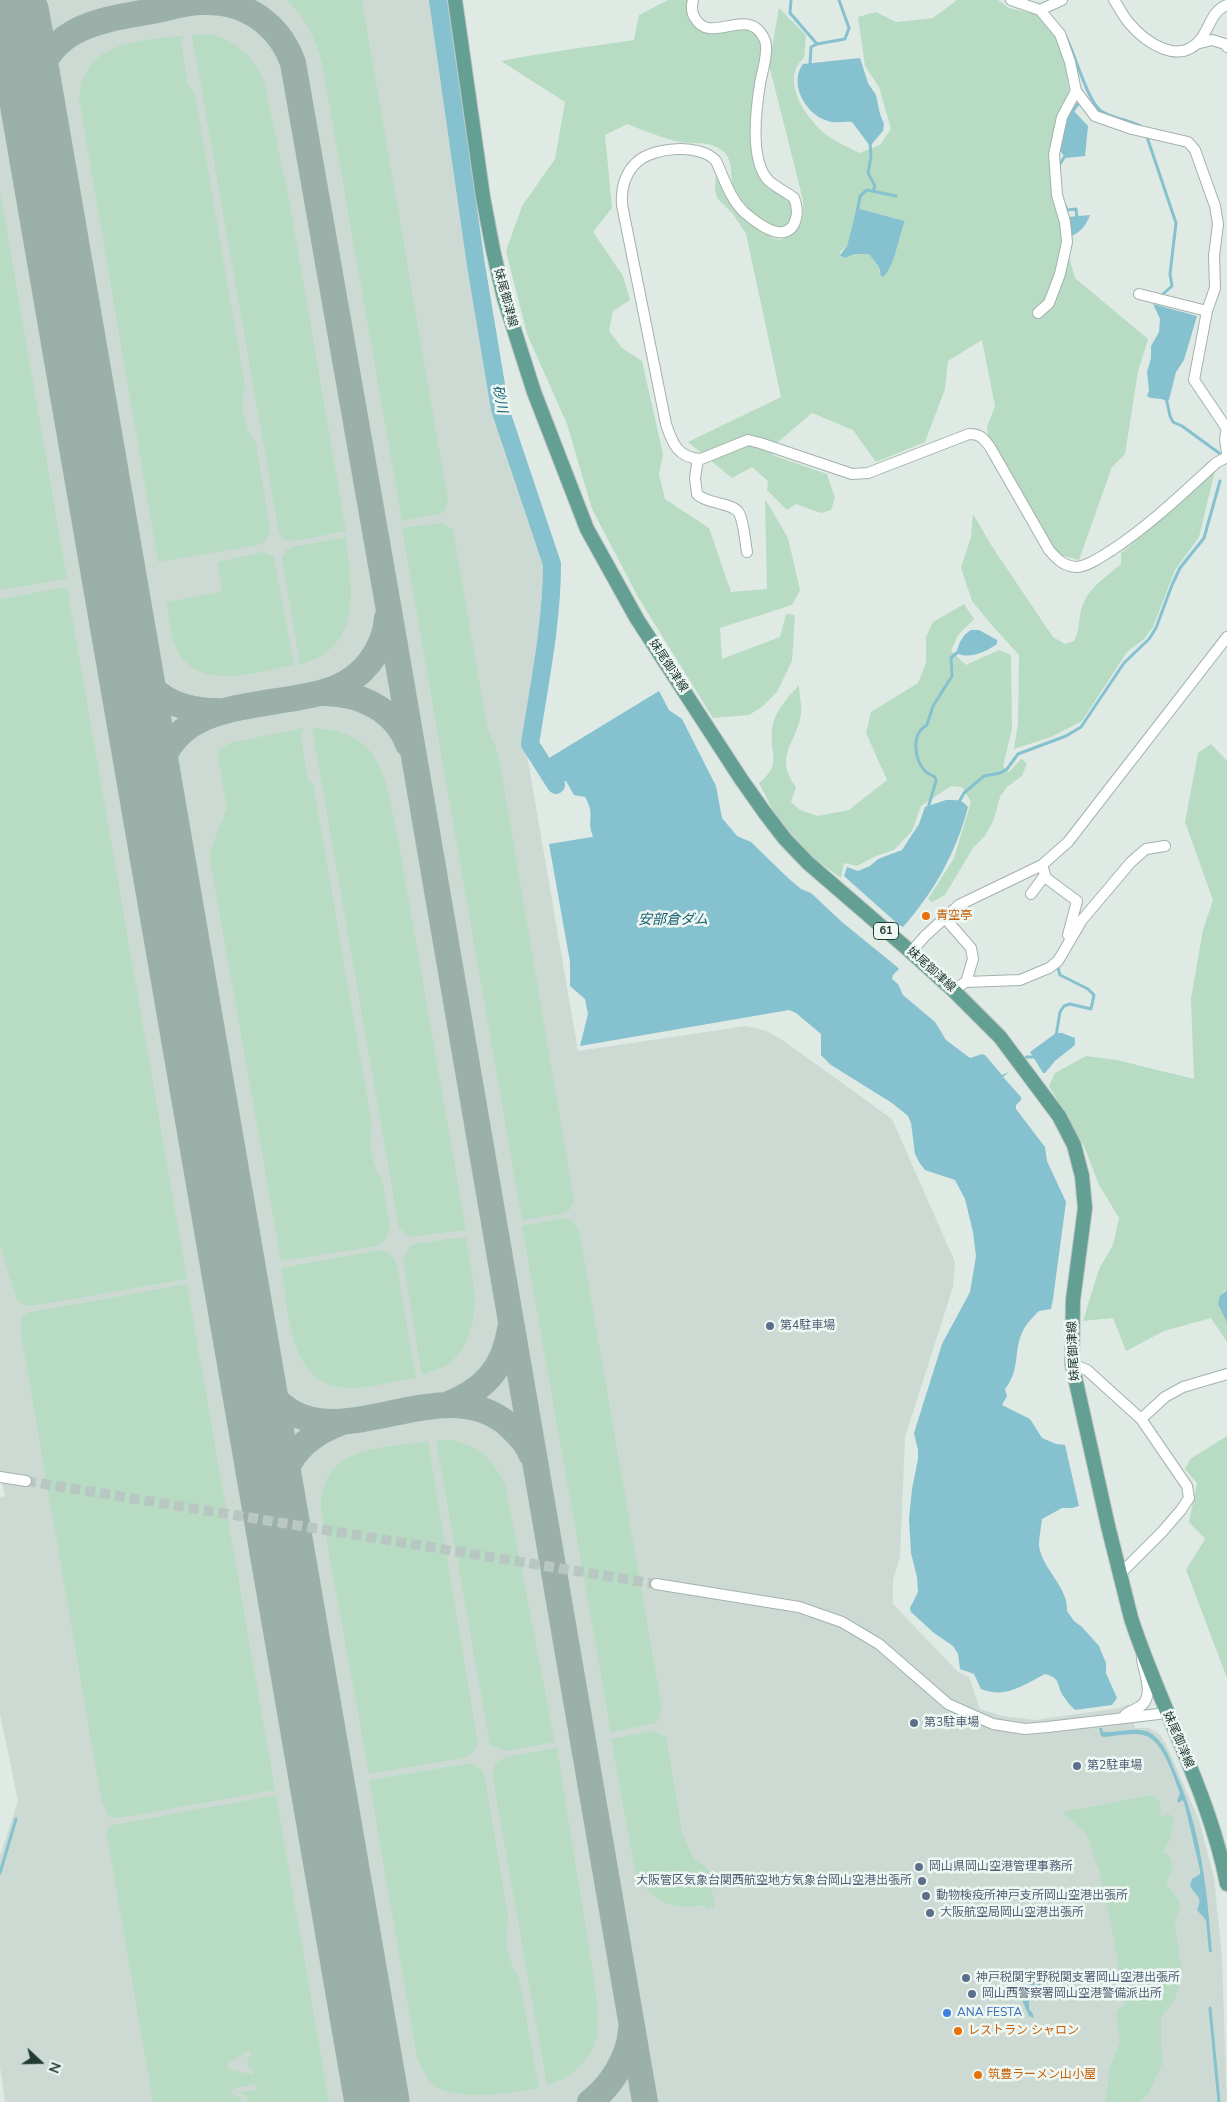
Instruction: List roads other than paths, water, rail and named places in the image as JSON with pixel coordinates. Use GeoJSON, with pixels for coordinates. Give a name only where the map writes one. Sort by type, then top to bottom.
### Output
{"type":"FeatureCollection","features":[{"type":"Feature","properties":{"kind":"main road","name":"妹尾御津線"},"geometry":{"type":"LineString","coordinates":[[454,0],[483,197],[504,298],[534,392],[587,529],[637,619],[741,779],[785,839],[808,863],[953,990],[1000,1037],[1059,1116],[1074,1145],[1082,1176],[1085,1208],[1073,1300],[1072,1364],[1120,1574],[1142,1650],[1207,1808],[1225,1867],[1227,1884]]}},
{"type":"Feature","properties":{"kind":"street"},"geometry":{"type":"LineString","coordinates":[[693,0],[692,10],[694,17],[698,24],[705,28],[713,29],[738,23],[746,24],[759,30],[763,36],[766,50],[757,103],[758,155],[764,174],[770,181],[794,198],[798,213],[793,226],[785,232],[777,232],[768,228],[744,212],[737,204],[716,161],[711,155],[694,149],[654,153],[645,157],[637,162],[624,182],[622,205],[666,424],[672,441],[678,450],[682,454],[698,459],[713,456],[748,440],[841,472],[852,474],[868,473],[970,434],[982,436],[1049,550],[1058,561],[1078,567],[1102,556],[1141,531],[1227,455],[1225,439],[1227,428],[1194,380],[1207,311],[1215,288],[1214,256],[1218,224],[1215,206],[1191,145],[1188,142],[1104,121],[1095,116],[1076,91],[1065,44],[1060,34],[1040,10],[1010,0]]}},
{"type":"Feature","properties":{"kind":"street"},"geometry":{"type":"LineString","coordinates":[[1040,10],[1062,0]]}},
{"type":"Feature","properties":{"kind":"street"},"geometry":{"type":"LineString","coordinates":[[1114,0],[1129,23],[1150,42],[1178,53],[1190,49],[1196,44],[1220,7],[1227,5]]}},
{"type":"Feature","properties":{"kind":"street"},"geometry":{"type":"LineString","coordinates":[[1196,44],[1212,40],[1225,44],[1227,47]]}},
{"type":"Feature","properties":{"kind":"street"},"geometry":{"type":"LineString","coordinates":[[1038,313],[1049,302],[1060,274],[1067,242],[1066,222],[1057,195],[1054,154],[1062,117],[1076,91]]}},
{"type":"Feature","properties":{"kind":"street"},"geometry":{"type":"LineString","coordinates":[[1139,294],[1207,311]]}},
{"type":"Feature","properties":{"kind":"street"},"geometry":{"type":"LineString","coordinates":[[698,459],[695,478],[697,494],[702,499],[732,507],[739,513],[747,552]]}},
{"type":"Feature","properties":{"kind":"street"},"geometry":{"type":"LineString","coordinates":[[1031,894],[1043,870],[1068,842],[1227,637]]}},
{"type":"Feature","properties":{"kind":"street"},"geometry":{"type":"LineString","coordinates":[[953,990],[966,982],[1020,980],[1053,965],[1058,961],[1082,920],[1131,862],[1146,849],[1165,846]]}},
{"type":"Feature","properties":{"kind":"street"},"geometry":{"type":"LineString","coordinates":[[911,952],[944,917],[959,905],[1043,870]]}},
{"type":"Feature","properties":{"kind":"street"},"geometry":{"type":"LineString","coordinates":[[1043,870],[1076,901],[1066,945]]}},
{"type":"Feature","properties":{"kind":"street"},"geometry":{"type":"LineString","coordinates":[[944,917],[971,948],[973,960],[966,982]]}},
{"type":"Feature","properties":{"kind":"street"},"geometry":{"type":"LineString","coordinates":[[1072,1364],[1087,1370],[1141,1419],[1178,1470],[1187,1486],[1189,1498],[1181,1510],[1120,1574]]}},
{"type":"Feature","properties":{"kind":"street"},"geometry":{"type":"LineString","coordinates":[[1141,1419],[1165,1397],[1183,1387],[1227,1374]]}},
{"type":"Feature","properties":{"kind":"street"},"geometry":{"type":"LineString","coordinates":[[0,1477],[26,1481]]}},
{"type":"Feature","properties":{"kind":"street"},"geometry":{"type":"LineString","coordinates":[[656,1584],[799,1607],[842,1622],[879,1644],[948,1704],[993,1724],[1033,1728],[1167,1713]]}},
{"type":"Feature","properties":{"kind":"street"},"geometry":{"type":"LineString","coordinates":[[1123,1718],[1126,1713],[1141,1706],[1146,1700],[1148,1686],[1144,1673],[1142,1650]]}},
{"type":"Feature","properties":{"kind":"water"},"geometry":{"type":"Polygon","coordinates":[[[860,58],[868,83],[876,95],[884,124],[883,131],[870,146],[852,122],[831,122],[820,118],[806,106],[797,80],[803,64],[860,58]]]}},
{"type":"Feature","properties":{"kind":"water"},"geometry":{"type":"Polygon","coordinates":[[[1073,110],[1088,126],[1085,156],[1066,158],[1059,149],[1059,144],[1061,134],[1073,110]]]}},
{"type":"Feature","properties":{"kind":"water"},"geometry":{"type":"Polygon","coordinates":[[[857,206],[860,209],[905,221],[891,266],[883,277],[879,267],[869,254],[854,254],[845,258],[840,255],[847,246],[857,206]]]}},
{"type":"Feature","properties":{"kind":"water"},"geometry":{"type":"Polygon","coordinates":[[[1090,215],[1083,227],[1072,236],[1068,217],[1090,215]]]}},
{"type":"Feature","properties":{"kind":"water"},"geometry":{"type":"Polygon","coordinates":[[[1153,304],[1197,316],[1184,360],[1176,372],[1169,400],[1166,401],[1147,396],[1149,391],[1147,372],[1151,358],[1151,346],[1159,332],[1160,319],[1153,304]]]}},
{"type":"Feature","properties":{"kind":"water"},"geometry":{"type":"Polygon","coordinates":[[[971,630],[979,630],[997,640],[997,644],[983,652],[972,655],[967,656],[957,653],[961,640],[971,630]]]}},
{"type":"Feature","properties":{"kind":"water","name":"安部倉ダム"},"geometry":{"type":"Polygon","coordinates":[[[659,691],[669,710],[682,719],[716,786],[722,818],[737,836],[751,842],[788,878],[801,889],[811,893],[842,922],[896,966],[899,969],[892,979],[898,984],[903,995],[935,1022],[946,1040],[970,1058],[982,1054],[985,1055],[1002,1075],[1009,1072],[1003,1077],[1021,1097],[1021,1100],[1016,1105],[1016,1109],[1045,1147],[1047,1161],[1066,1202],[1053,1299],[1051,1309],[1039,1311],[1023,1330],[1019,1340],[1013,1374],[1005,1389],[1007,1396],[1002,1405],[1030,1419],[1042,1438],[1056,1444],[1065,1445],[1079,1506],[1062,1508],[1042,1519],[1039,1546],[1045,1563],[1064,1594],[1067,1611],[1074,1621],[1099,1646],[1106,1663],[1106,1673],[1117,1698],[1112,1705],[1075,1710],[1064,1697],[1056,1680],[1045,1674],[1006,1692],[990,1692],[981,1689],[974,1674],[960,1669],[958,1654],[953,1646],[934,1633],[911,1612],[910,1608],[918,1592],[917,1577],[911,1553],[909,1519],[918,1459],[914,1433],[942,1344],[970,1292],[976,1256],[973,1232],[965,1199],[955,1180],[925,1170],[919,1162],[915,1154],[911,1123],[908,1116],[892,1103],[831,1065],[821,1055],[821,1034],[796,1013],[789,1010],[580,1046],[588,1014],[585,999],[570,986],[570,962],[549,844],[592,837],[591,813],[585,797],[574,795],[566,781],[562,782],[549,758],[659,691]]]}},
{"type":"Feature","properties":{"kind":"water"},"geometry":{"type":"Polygon","coordinates":[[[946,800],[961,801],[966,804],[968,807],[963,824],[943,871],[925,900],[903,927],[844,876],[847,867],[858,871],[870,866],[878,859],[902,850],[919,824],[925,807],[946,800]]]}},
{"type":"Feature","properties":{"kind":"water"},"geometry":{"type":"Polygon","coordinates":[[[1056,1033],[1062,1033],[1075,1038],[1075,1045],[1043,1073],[1030,1052],[1056,1033]]]}},
{"type":"Feature","properties":{"kind":"water"},"geometry":{"type":"Polygon","coordinates":[[[1227,1290],[1227,1323],[1218,1304],[1220,1296],[1227,1290]]]}},
{"type":"Feature","properties":{"kind":"water"},"geometry":{"type":"Polygon","coordinates":[[[1099,1728],[1102,1728],[1103,1732],[1147,1731],[1160,1741],[1168,1755],[1191,1813],[1197,1836],[1208,1905],[1212,1952],[1209,1952],[1206,1920],[1197,1910],[1199,1900],[1190,1886],[1192,1879],[1200,1874],[1200,1870],[1184,1802],[1182,1800],[1179,1803],[1177,1801],[1180,1793],[1162,1751],[1156,1743],[1143,1735],[1124,1734],[1104,1737],[1101,1736],[1099,1728]]]}},
{"type":"Feature","properties":{"kind":"water"},"geometry":{"type":"Polygon","coordinates":[[[1031,1981],[1040,1983],[1041,1989],[1036,1991],[1029,2000],[1029,2010],[1034,2018],[1029,2016],[1022,2000],[1023,1986],[1031,1981]]]}},
{"type":"Feature","properties":{"kind":"waterway","name":"砂川"},"geometry":{"type":"LineString","coordinates":[[438,0],[476,265],[500,409],[552,564],[550,609],[530,744],[556,785]]}},
{"type":"Feature","properties":{"kind":"waterway"},"geometry":{"type":"LineString","coordinates":[[791,0],[790,13],[817,44]]}},
{"type":"Feature","properties":{"kind":"waterway"},"geometry":{"type":"LineString","coordinates":[[810,64],[811,47],[817,44],[845,39],[849,28],[839,0]]}},
{"type":"Feature","properties":{"kind":"waterway"},"geometry":{"type":"LineString","coordinates":[[1064,33],[1090,96],[1096,105],[1105,113],[1142,127]]}},
{"type":"Feature","properties":{"kind":"waterway"},"geometry":{"type":"LineString","coordinates":[[1072,112],[1078,104]]}},
{"type":"Feature","properties":{"kind":"waterway"},"geometry":{"type":"LineString","coordinates":[[1146,134],[1176,223],[1170,274],[1172,286],[1163,294]]}},
{"type":"Feature","properties":{"kind":"waterway"},"geometry":{"type":"LineString","coordinates":[[870,142],[871,156],[868,173],[875,186],[873,191]]}},
{"type":"Feature","properties":{"kind":"waterway"},"geometry":{"type":"LineString","coordinates":[[1058,167],[1065,156]]}},
{"type":"Feature","properties":{"kind":"waterway"},"geometry":{"type":"LineString","coordinates":[[858,208],[860,196],[867,190],[896,196]]}},
{"type":"Feature","properties":{"kind":"waterway"},"geometry":{"type":"LineString","coordinates":[[1065,205],[1067,210],[1076,209],[1077,218]]}},
{"type":"Feature","properties":{"kind":"waterway"},"geometry":{"type":"LineString","coordinates":[[1166,397],[1173,422],[1182,426],[1219,453]]}},
{"type":"Feature","properties":{"kind":"waterway"},"geometry":{"type":"LineString","coordinates":[[959,802],[964,793],[984,776],[1000,773],[1007,769],[1018,754],[1066,736],[1081,727],[1124,663],[1149,639],[1156,628],[1180,568],[1204,538],[1220,481]]}},
{"type":"Feature","properties":{"kind":"waterway"},"geometry":{"type":"LineString","coordinates":[[928,808],[936,781],[935,777],[926,772],[918,760],[916,740],[918,734],[927,725],[933,706],[952,676],[951,658],[959,651]]}},
{"type":"Feature","properties":{"kind":"waterway"},"geometry":{"type":"LineString","coordinates":[[1056,1036],[1060,1012],[1064,1006],[1070,1004],[1091,1009],[1094,995],[1088,989],[1060,975],[1058,968]]}},
{"type":"Feature","properties":{"kind":"waterway"},"geometry":{"type":"LineString","coordinates":[[1026,1057],[1035,1057]]}},
{"type":"Feature","properties":{"kind":"waterway"},"geometry":{"type":"LineString","coordinates":[[0,1873],[16,1819]]}},
{"type":"Feature","properties":{"kind":"waterway"},"geometry":{"type":"LineString","coordinates":[[1210,2008],[1219,2102]]}},
{"type":"Feature","properties":{"kind":"tunnel"},"geometry":{"type":"LineString","coordinates":[[26,1481],[656,1584]]}},
{"type":"Feature","properties":{"kind":"place","name":"青空亭"},"geometry":{"type":"Point","coordinates":[926,916]}},
{"type":"Feature","properties":{"kind":"place","name":"第4駐車場"},"geometry":{"type":"Point","coordinates":[770,1326]}},
{"type":"Feature","properties":{"kind":"place","name":"第3駐車場"},"geometry":{"type":"Point","coordinates":[914,1723]}},
{"type":"Feature","properties":{"kind":"place","name":"第2駐車場"},"geometry":{"type":"Point","coordinates":[1077,1766]}},
{"type":"Feature","properties":{"kind":"place","name":"岡山県岡山空港管理事務所"},"geometry":{"type":"Point","coordinates":[919,1867]}},
{"type":"Feature","properties":{"kind":"place","name":"大阪管区気象台関西航空地方気象台岡山空港出張所"},"geometry":{"type":"Point","coordinates":[922,1881]}},
{"type":"Feature","properties":{"kind":"place","name":"動物検疫所神戸支所岡山空港出張所"},"geometry":{"type":"Point","coordinates":[926,1896]}},
{"type":"Feature","properties":{"kind":"place","name":"大阪航空局岡山空港出張所"},"geometry":{"type":"Point","coordinates":[930,1913]}},
{"type":"Feature","properties":{"kind":"place","name":"神戸税関宇野税関支署岡山空港出張所"},"geometry":{"type":"Point","coordinates":[966,1978]}},
{"type":"Feature","properties":{"kind":"place","name":"岡山西警察署岡山空港警備派出所"},"geometry":{"type":"Point","coordinates":[972,1994]}},
{"type":"Feature","properties":{"kind":"place","name":"ANA FESTA"},"geometry":{"type":"Point","coordinates":[947,2013]}},
{"type":"Feature","properties":{"kind":"place","name":"レストラン シャロン"},"geometry":{"type":"Point","coordinates":[958,2031]}},
{"type":"Feature","properties":{"kind":"place","name":"筑豊ラーメン山小屋"},"geometry":{"type":"Point","coordinates":[978,2075]}}]}
